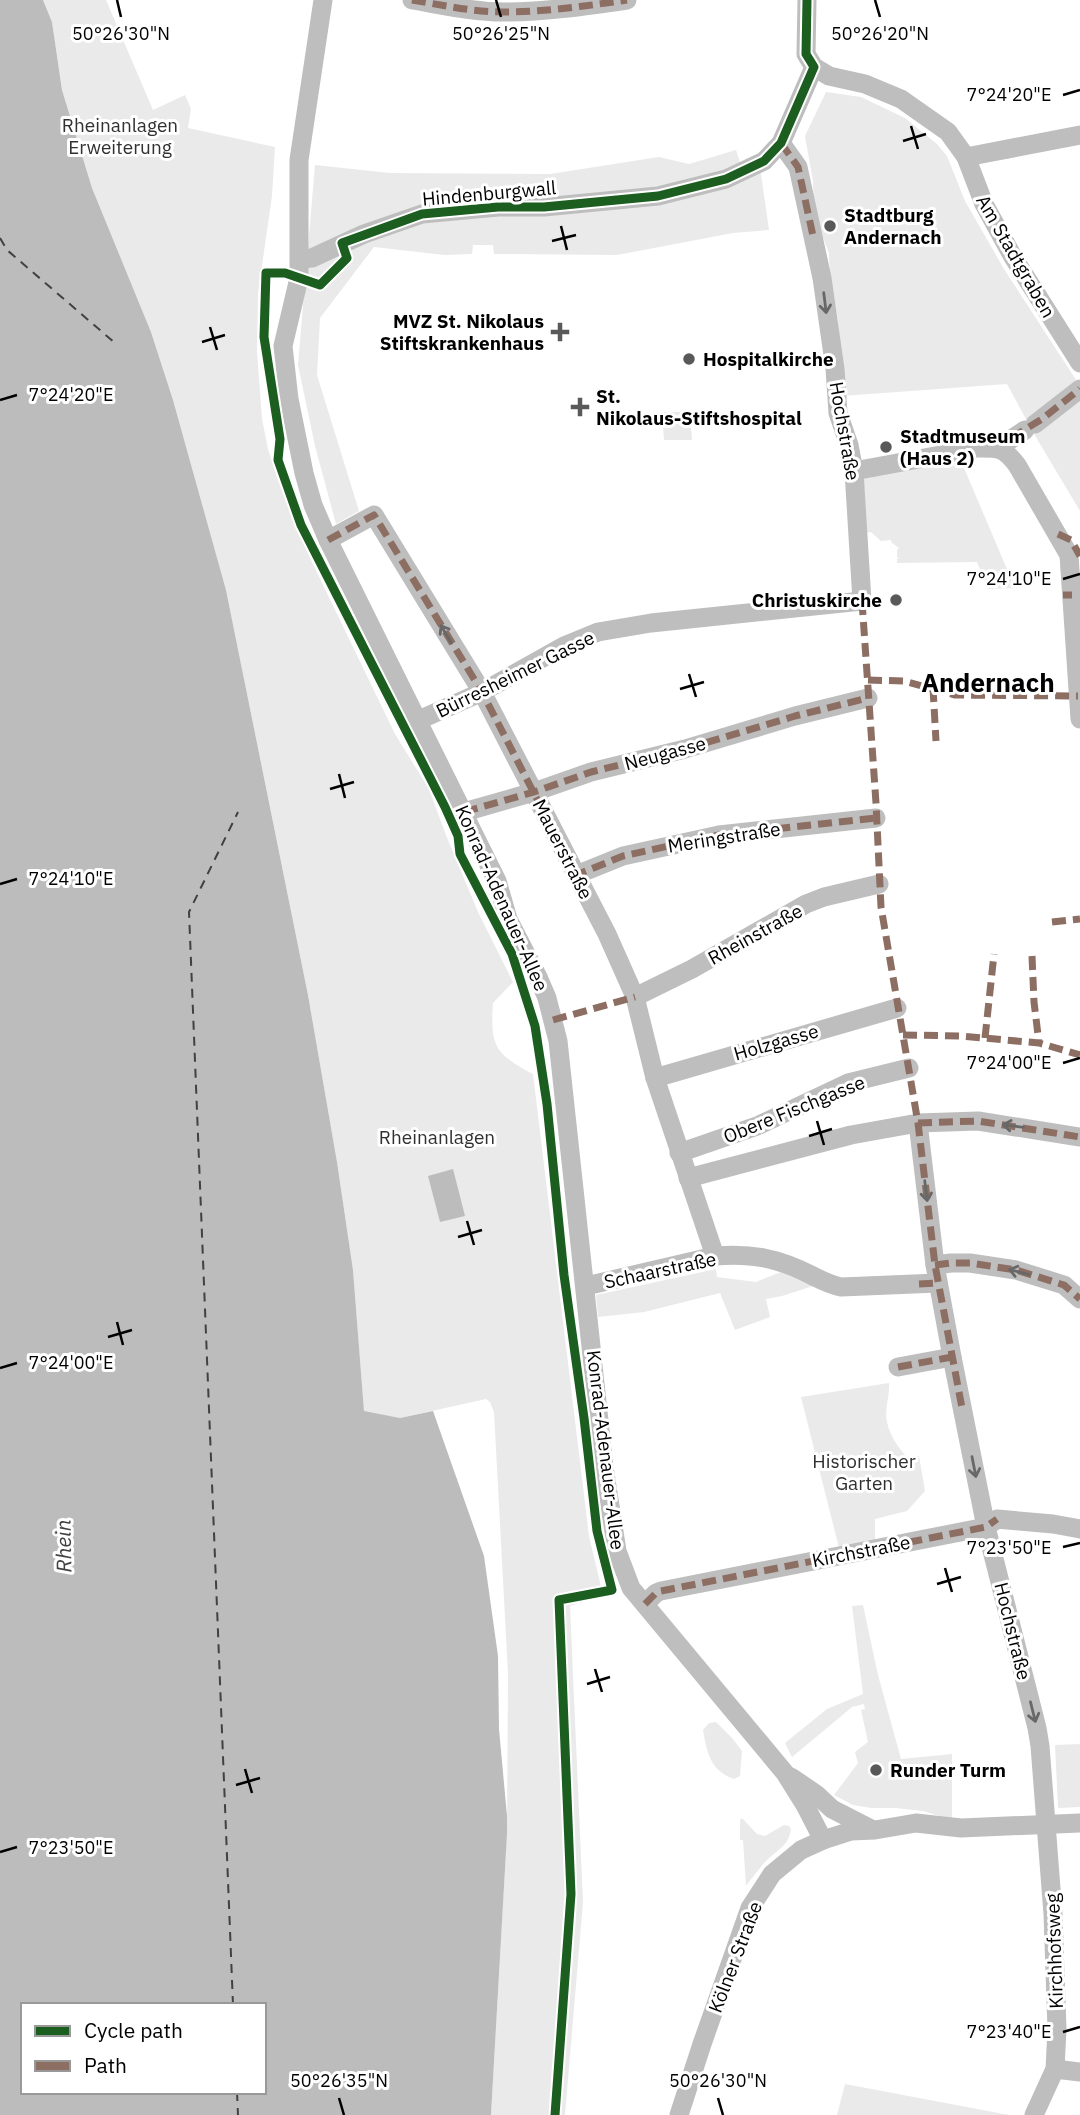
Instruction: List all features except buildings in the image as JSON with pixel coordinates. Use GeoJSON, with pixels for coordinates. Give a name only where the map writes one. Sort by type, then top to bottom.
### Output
{"type":"FeatureCollection","features":[{"type":"Feature","properties":{"kind":"street","name":"Konrad-Adenauer-Allee"},"geometry":{"type":"LineString","coordinates":[[323,0],[299,160],[299,278],[283,346],[285,378],[304,473],[313,505],[328,540],[498,881],[508,919],[538,977],[553,1020],[558,1041],[586,1286],[604,1468],[617,1551],[631,1588],[785,1773]]}},
{"type":"Feature","properties":{"kind":"street"},"geometry":{"type":"LineString","coordinates":[[412,0],[502,12],[627,0]]}},
{"type":"Feature","properties":{"kind":"street"},"geometry":{"type":"LineString","coordinates":[[781,143],[814,67],[806,54],[807,0]]}},
{"type":"Feature","properties":{"kind":"street","name":"Am Stadtgraben"},"geometry":{"type":"LineString","coordinates":[[814,67],[828,76],[864,84],[901,99],[948,132],[966,157],[984,204],[1013,257],[1080,363]]}},
{"type":"Feature","properties":{"kind":"street"},"geometry":{"type":"LineString","coordinates":[[966,157],[1080,135]]}},
{"type":"Feature","properties":{"kind":"street","name":"Hindenburgwall"},"geometry":{"type":"LineString","coordinates":[[300,259],[312,258],[363,234],[422,214],[658,196],[726,179],[764,161],[781,143]]}},
{"type":"Feature","properties":{"kind":"street","name":"Hochstraße"},"geometry":{"type":"LineString","coordinates":[[781,143],[798,167],[822,278],[835,369],[838,413],[854,471],[862,601]]}},
{"type":"Feature","properties":{"kind":"street"},"geometry":{"type":"LineString","coordinates":[[998,448],[1080,389]]}},
{"type":"Feature","properties":{"kind":"street"},"geometry":{"type":"LineString","coordinates":[[854,471],[966,449],[998,448],[1009,454],[1069,555],[1080,719]]}},
{"type":"Feature","properties":{"kind":"street","name":"Mauerstraße"},"geometry":{"type":"LineString","coordinates":[[328,540],[374,515],[482,692],[607,934],[635,997],[655,1078],[715,1256]]}},
{"type":"Feature","properties":{"kind":"street","name":"Bürresheimer Gasse"},"geometry":{"type":"LineString","coordinates":[[419,720],[482,692],[583,636],[608,629],[651,622],[862,601]]}},
{"type":"Feature","properties":{"kind":"street","name":"Neugasse"},"geometry":{"type":"LineString","coordinates":[[464,812],[591,772],[868,698]]}},
{"type":"Feature","properties":{"kind":"street","name":"Meringstraße"},"geometry":{"type":"LineString","coordinates":[[576,875],[623,856],[660,846],[719,835],[876,818]]}},
{"type":"Feature","properties":{"kind":"street","name":"Rheinstraße"},"geometry":{"type":"LineString","coordinates":[[635,997],[692,969],[806,904],[879,884]]}},
{"type":"Feature","properties":{"kind":"street","name":"Holzgasse"},"geometry":{"type":"LineString","coordinates":[[655,1078],[897,1009]]}},
{"type":"Feature","properties":{"kind":"street","name":"Obere Fischgasse"},"geometry":{"type":"LineString","coordinates":[[680,1153],[757,1126],[848,1083],[909,1068]]}},
{"type":"Feature","properties":{"kind":"street"},"geometry":{"type":"LineString","coordinates":[[688,1178],[851,1135],[918,1123],[978,1121],[1080,1137]]}},
{"type":"Feature","properties":{"kind":"street","name":"Hochstraße"},"geometry":{"type":"LineString","coordinates":[[918,1123],[937,1274],[952,1357],[986,1527],[1037,1728],[1046,1825]]}},
{"type":"Feature","properties":{"kind":"street","name":"Schaarstraße"},"geometry":{"type":"LineString","coordinates":[[586,1286],[715,1256],[736,1254],[764,1256],[826,1284],[841,1287],[937,1274],[970,1263],[1016,1270],[1064,1285],[1080,1299]]}},
{"type":"Feature","properties":{"kind":"street"},"geometry":{"type":"LineString","coordinates":[[898,1367],[952,1357]]}},
{"type":"Feature","properties":{"kind":"street","name":"Kirchstraße"},"geometry":{"type":"LineString","coordinates":[[645,1604],[661,1591],[986,1527],[997,1519],[1080,1529]]}},
{"type":"Feature","properties":{"kind":"street"},"geometry":{"type":"LineString","coordinates":[[785,1773],[816,1794],[832,1809],[875,1830]]}},
{"type":"Feature","properties":{"kind":"street"},"geometry":{"type":"LineString","coordinates":[[785,1773],[823,1840]]}},
{"type":"Feature","properties":{"kind":"street"},"geometry":{"type":"LineString","coordinates":[[816,1794],[824,1822],[823,1840]]}},
{"type":"Feature","properties":{"kind":"street","name":"Kölner Straße"},"geometry":{"type":"LineString","coordinates":[[679,2115],[750,1908],[772,1874],[801,1850],[851,1831],[916,1823],[961,1828],[1080,1823]]}},
{"type":"Feature","properties":{"kind":"street","name":"Kirchhofsweg"},"geometry":{"type":"LineString","coordinates":[[1034,2115],[1055,2069],[1057,2029],[1054,1934],[1046,1825]]}},
{"type":"Feature","properties":{"kind":"street"},"geometry":{"type":"LineString","coordinates":[[1055,2069],[1080,2072]]}},
{"type":"Feature","properties":{"kind":"green space","name":"Rheinanlagen"},"geometry":{"type":"Polygon","coordinates":[[[43,0],[106,0],[153,110],[185,95],[191,109],[188,128],[275,147],[272,196],[258,293],[257,352],[262,419],[268,449],[311,560],[395,734],[429,789],[478,912],[513,982],[493,1003],[494,1039],[510,1061],[533,1074],[589,1536],[603,1595],[570,1606],[583,1902],[565,2115],[491,2115],[507,1834],[508,1673],[494,1412],[486,1399],[400,1418],[364,1412],[353,1270],[337,1162],[308,995],[226,590],[173,400],[151,332],[92,188],[62,90],[52,22],[43,0]]]}},
{"type":"Feature","properties":{"kind":"green space"},"geometry":{"type":"Polygon","coordinates":[[[826,92],[861,97],[905,118],[937,144],[947,156],[965,201],[1004,269],[1080,386],[1080,511],[1034,434],[1037,430],[1027,421],[1007,384],[842,396],[838,320],[830,277],[829,253],[814,215],[813,181],[805,136],[826,92]]]}},
{"type":"Feature","properties":{"kind":"green space"},"geometry":{"type":"Polygon","coordinates":[[[736,150],[744,175],[760,167],[769,230],[733,233],[617,255],[494,254],[493,245],[473,245],[472,254],[444,255],[374,247],[320,318],[317,375],[359,511],[336,524],[315,446],[298,365],[315,165],[390,173],[550,174],[659,157],[689,164],[736,150]]]}},
{"type":"Feature","properties":{"kind":"green space"},"geometry":{"type":"Polygon","coordinates":[[[662,412],[690,412],[692,440],[664,440],[662,412]]]}},
{"type":"Feature","properties":{"kind":"green space"},"geometry":{"type":"Polygon","coordinates":[[[960,459],[1015,588],[988,589],[977,562],[897,563],[899,548],[891,540],[881,541],[871,532],[862,533],[860,477],[960,459]]]}},
{"type":"Feature","properties":{"kind":"green space"},"geometry":{"type":"Polygon","coordinates":[[[791,1268],[813,1286],[766,1299],[770,1317],[735,1330],[720,1293],[644,1312],[598,1317],[596,1295],[716,1269],[717,1277],[756,1282],[791,1268]]]}},
{"type":"Feature","properties":{"kind":"green space","name":"Historischer Garten"},"geometry":{"type":"Polygon","coordinates":[[[889,1383],[886,1413],[888,1427],[895,1442],[909,1460],[919,1456],[925,1491],[907,1511],[875,1519],[875,1540],[839,1548],[801,1397],[889,1383]]]}},
{"type":"Feature","properties":{"kind":"green space"},"geometry":{"type":"Polygon","coordinates":[[[863,1605],[878,1675],[901,1759],[952,1754],[952,1820],[923,1811],[853,1805],[834,1795],[858,1763],[855,1752],[868,1742],[861,1710],[865,1709],[864,1704],[852,1707],[792,1757],[785,1743],[827,1709],[863,1694],[852,1606],[863,1605]]]}},
{"type":"Feature","properties":{"kind":"green space"},"geometry":{"type":"Polygon","coordinates":[[[716,1722],[742,1751],[740,1776],[734,1779],[715,1766],[709,1754],[703,1730],[709,1723],[716,1722]]]}},
{"type":"Feature","properties":{"kind":"green space"},"geometry":{"type":"Polygon","coordinates":[[[1080,1744],[1080,1807],[1058,1808],[1055,1745],[1080,1744]]]}},
{"type":"Feature","properties":{"kind":"green space"},"geometry":{"type":"Polygon","coordinates":[[[742,1818],[757,1834],[765,1836],[784,1825],[791,1829],[786,1843],[765,1862],[746,1886],[743,1840],[740,1840],[742,1818]]]}},
{"type":"Feature","properties":{"kind":"green space"},"geometry":{"type":"Polygon","coordinates":[[[845,2084],[1009,2115],[837,2115],[845,2084]]]}},
{"type":"Feature","properties":{"kind":"water","name":"Rhein"},"geometry":{"type":"Polygon","coordinates":[[[0,0],[43,0],[52,22],[62,90],[92,188],[151,332],[173,400],[226,590],[308,995],[337,1162],[353,1270],[364,1411],[400,1418],[433,1411],[484,1556],[498,1656],[499,1729],[507,1816],[491,2115],[0,2115],[0,0]]]}},
{"type":"Feature","properties":{"kind":"water"},"geometry":{"type":"Polygon","coordinates":[[[453,1169],[465,1216],[440,1222],[428,1176],[453,1169]]]}},
{"type":"Feature","properties":{"kind":"ferry route"},"geometry":{"type":"LineString","coordinates":[[0,238],[7,250],[115,343]]}},
{"type":"Feature","properties":{"kind":"ferry route"},"geometry":{"type":"LineString","coordinates":[[233,2003],[189,912],[238,812]]}},
{"type":"Feature","properties":{"kind":"ferry route"},"geometry":{"type":"LineString","coordinates":[[237,2094],[238,2115]]}},
{"type":"Feature","properties":{"kind":"marked path"},"geometry":{"type":"LineString","coordinates":[[412,0],[469,10],[503,12],[549,10],[627,0]]}},
{"type":"Feature","properties":{"kind":"marked path"},"geometry":{"type":"LineString","coordinates":[[781,143],[798,167],[813,236]]}},
{"type":"Feature","properties":{"kind":"marked path"},"geometry":{"type":"LineString","coordinates":[[1011,438],[1042,419],[1080,389]]}},
{"type":"Feature","properties":{"kind":"marked path"},"geometry":{"type":"LineString","coordinates":[[328,540],[374,515],[482,692],[576,875],[623,856],[719,835],[876,818]]}},
{"type":"Feature","properties":{"kind":"marked path"},"geometry":{"type":"LineString","coordinates":[[1058,534],[1071,540],[1080,556]]}},
{"type":"Feature","properties":{"kind":"marked path"},"geometry":{"type":"LineString","coordinates":[[1063,595],[1072,595]]}},
{"type":"Feature","properties":{"kind":"marked path"},"geometry":{"type":"LineString","coordinates":[[862,601],[881,907],[918,1123],[935,1265],[962,1408]]}},
{"type":"Feature","properties":{"kind":"marked path"},"geometry":{"type":"LineString","coordinates":[[868,680],[904,681],[955,695],[1078,696]]}},
{"type":"Feature","properties":{"kind":"marked path"},"geometry":{"type":"LineString","coordinates":[[933,688],[936,741]]}},
{"type":"Feature","properties":{"kind":"marked path"},"geometry":{"type":"LineString","coordinates":[[464,812],[591,772],[868,698]]}},
{"type":"Feature","properties":{"kind":"marked path"},"geometry":{"type":"LineString","coordinates":[[1052,922],[1080,919]]}},
{"type":"Feature","properties":{"kind":"marked path"},"geometry":{"type":"LineString","coordinates":[[985,1038],[994,954]]}},
{"type":"Feature","properties":{"kind":"marked path"},"geometry":{"type":"LineString","coordinates":[[1032,956],[1039,1043]]}},
{"type":"Feature","properties":{"kind":"marked path"},"geometry":{"type":"LineString","coordinates":[[553,1020],[635,997]]}},
{"type":"Feature","properties":{"kind":"marked path"},"geometry":{"type":"LineString","coordinates":[[903,1035],[961,1036],[1039,1043],[1080,1055]]}},
{"type":"Feature","properties":{"kind":"marked path"},"geometry":{"type":"LineString","coordinates":[[918,1123],[978,1121],[1080,1137]]}},
{"type":"Feature","properties":{"kind":"marked path"},"geometry":{"type":"LineString","coordinates":[[935,1265],[970,1263],[1016,1270],[1064,1285],[1080,1299]]}},
{"type":"Feature","properties":{"kind":"marked path"},"geometry":{"type":"LineString","coordinates":[[919,1284],[938,1283]]}},
{"type":"Feature","properties":{"kind":"marked path"},"geometry":{"type":"LineString","coordinates":[[898,1367],[952,1357]]}},
{"type":"Feature","properties":{"kind":"marked path"},"geometry":{"type":"LineString","coordinates":[[645,1604],[661,1591],[986,1527],[997,1519]]}},
{"type":"Feature","properties":{"kind":"cycle path"},"geometry":{"type":"LineString","coordinates":[[555,2115],[571,1894],[559,1600],[612,1590],[597,1531],[564,1275],[547,1104],[535,1026],[512,954],[460,854],[458,836],[445,807],[301,525],[278,460],[280,439],[264,337],[266,273],[285,273],[320,285],[347,258],[342,243],[422,214],[498,207],[544,207],[658,196],[726,179],[764,161],[781,143],[814,67],[806,54],[807,0]]}},
{"type":"Feature","properties":{"kind":"place","name":"Stadtburg Andernach"},"geometry":{"type":"Point","coordinates":[830,226]}},
{"type":"Feature","properties":{"kind":"place","name":"MVZ St. Nikolaus Stiftskrankenhaus"},"geometry":{"type":"Point","coordinates":[560,332]}},
{"type":"Feature","properties":{"kind":"place","name":"Hospitalkirche"},"geometry":{"type":"Point","coordinates":[689,359]}},
{"type":"Feature","properties":{"kind":"place","name":"St. Nikolaus-Stiftshospital"},"geometry":{"type":"Point","coordinates":[580,407]}},
{"type":"Feature","properties":{"kind":"place","name":"Stadtmuseum (Haus 2)"},"geometry":{"type":"Point","coordinates":[886,447]}},
{"type":"Feature","properties":{"kind":"place","name":"Christuskirche"},"geometry":{"type":"Point","coordinates":[896,600]}},
{"type":"Feature","properties":{"kind":"place","name":"Runder Turm"},"geometry":{"type":"Point","coordinates":[876,1770]}},
{"type":"Feature","properties":{"kind":"district","name":"Andernach"},"geometry":{"type":"Point","coordinates":[988,682]}},
{"type":"Feature","properties":{"kind":"park label","name":"Rheinanlagen Erweiterung"},"geometry":{"type":"Point","coordinates":[120,136]}}]}
